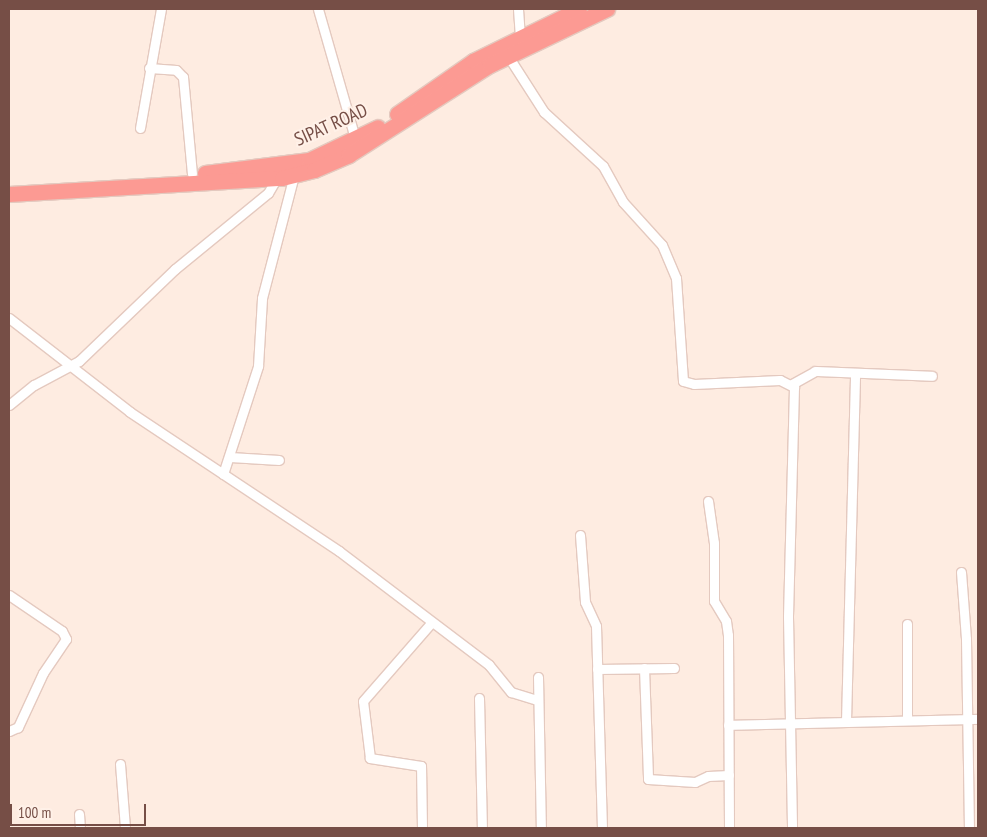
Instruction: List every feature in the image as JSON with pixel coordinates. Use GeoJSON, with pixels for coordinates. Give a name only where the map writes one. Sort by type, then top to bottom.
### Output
{"type":"FeatureCollection","features":[{"type":"Feature","properties":{"kind":"highway","name":"SIPAT ROAD"},"geometry":{"type":"LineString","coordinates":[[9,187],[288,165],[355,138],[473,61],[579,9]]}},
{"type":"Feature","properties":{"kind":"highway"},"geometry":{"type":"LineString","coordinates":[[9,194],[276,179],[294,175],[349,155],[508,56],[607,9]]}},
{"type":"Feature","properties":{"kind":"street"},"geometry":{"type":"LineString","coordinates":[[140,128],[149,68],[161,9]]}},
{"type":"Feature","properties":{"kind":"street"},"geometry":{"type":"LineString","coordinates":[[318,9],[355,138]]}},
{"type":"Feature","properties":{"kind":"street"},"geometry":{"type":"LineString","coordinates":[[518,9],[520,37]]}},
{"type":"Feature","properties":{"kind":"street"},"geometry":{"type":"LineString","coordinates":[[508,56],[544,112],[603,166],[623,202],[662,246],[676,278],[684,381],[694,384],[780,380],[792,384]]}},
{"type":"Feature","properties":{"kind":"street"},"geometry":{"type":"LineString","coordinates":[[149,68],[172,69],[183,77],[192,174]]}},
{"type":"Feature","properties":{"kind":"street"},"geometry":{"type":"LineString","coordinates":[[223,474],[258,366],[262,298],[294,175]]}},
{"type":"Feature","properties":{"kind":"street"},"geometry":{"type":"LineString","coordinates":[[9,405],[34,385],[72,366],[175,269],[268,193],[276,179]]}},
{"type":"Feature","properties":{"kind":"street"},"geometry":{"type":"LineString","coordinates":[[9,318],[130,412],[338,551],[494,669],[511,692],[538,700]]}},
{"type":"Feature","properties":{"kind":"street"},"geometry":{"type":"LineString","coordinates":[[792,384],[811,371],[932,376]]}},
{"type":"Feature","properties":{"kind":"street"},"geometry":{"type":"LineString","coordinates":[[846,721],[855,372]]}},
{"type":"Feature","properties":{"kind":"street"},"geometry":{"type":"LineString","coordinates":[[792,384],[788,722],[792,828]]}},
{"type":"Feature","properties":{"kind":"street"},"geometry":{"type":"LineString","coordinates":[[230,457],[279,460]]}},
{"type":"Feature","properties":{"kind":"street"},"geometry":{"type":"LineString","coordinates":[[708,501],[714,543],[714,602],[726,621],[728,636],[729,828]]}},
{"type":"Feature","properties":{"kind":"street"},"geometry":{"type":"LineString","coordinates":[[580,535],[585,602],[596,626],[602,828]]}},
{"type":"Feature","properties":{"kind":"street"},"geometry":{"type":"LineString","coordinates":[[961,572],[968,719],[969,828]]}},
{"type":"Feature","properties":{"kind":"street"},"geometry":{"type":"LineString","coordinates":[[9,595],[62,631],[66,639],[43,673],[18,727],[9,731]]}},
{"type":"Feature","properties":{"kind":"street"},"geometry":{"type":"LineString","coordinates":[[422,828],[421,766],[370,758],[364,701],[431,623]]}},
{"type":"Feature","properties":{"kind":"street"},"geometry":{"type":"LineString","coordinates":[[906,624],[907,719]]}},
{"type":"Feature","properties":{"kind":"street"},"geometry":{"type":"LineString","coordinates":[[644,668],[648,779],[695,782],[708,776],[729,775]]}},
{"type":"Feature","properties":{"kind":"street"},"geometry":{"type":"LineString","coordinates":[[597,669],[674,668]]}},
{"type":"Feature","properties":{"kind":"street"},"geometry":{"type":"LineString","coordinates":[[538,677],[541,828]]}},
{"type":"Feature","properties":{"kind":"street"},"geometry":{"type":"LineString","coordinates":[[479,698],[482,828]]}},
{"type":"Feature","properties":{"kind":"street"},"geometry":{"type":"LineString","coordinates":[[728,725],[907,719],[978,719]]}},
{"type":"Feature","properties":{"kind":"street"},"geometry":{"type":"LineString","coordinates":[[120,764],[125,828]]}},
{"type":"Feature","properties":{"kind":"street"},"geometry":{"type":"LineString","coordinates":[[79,814],[80,828]]}}]}
